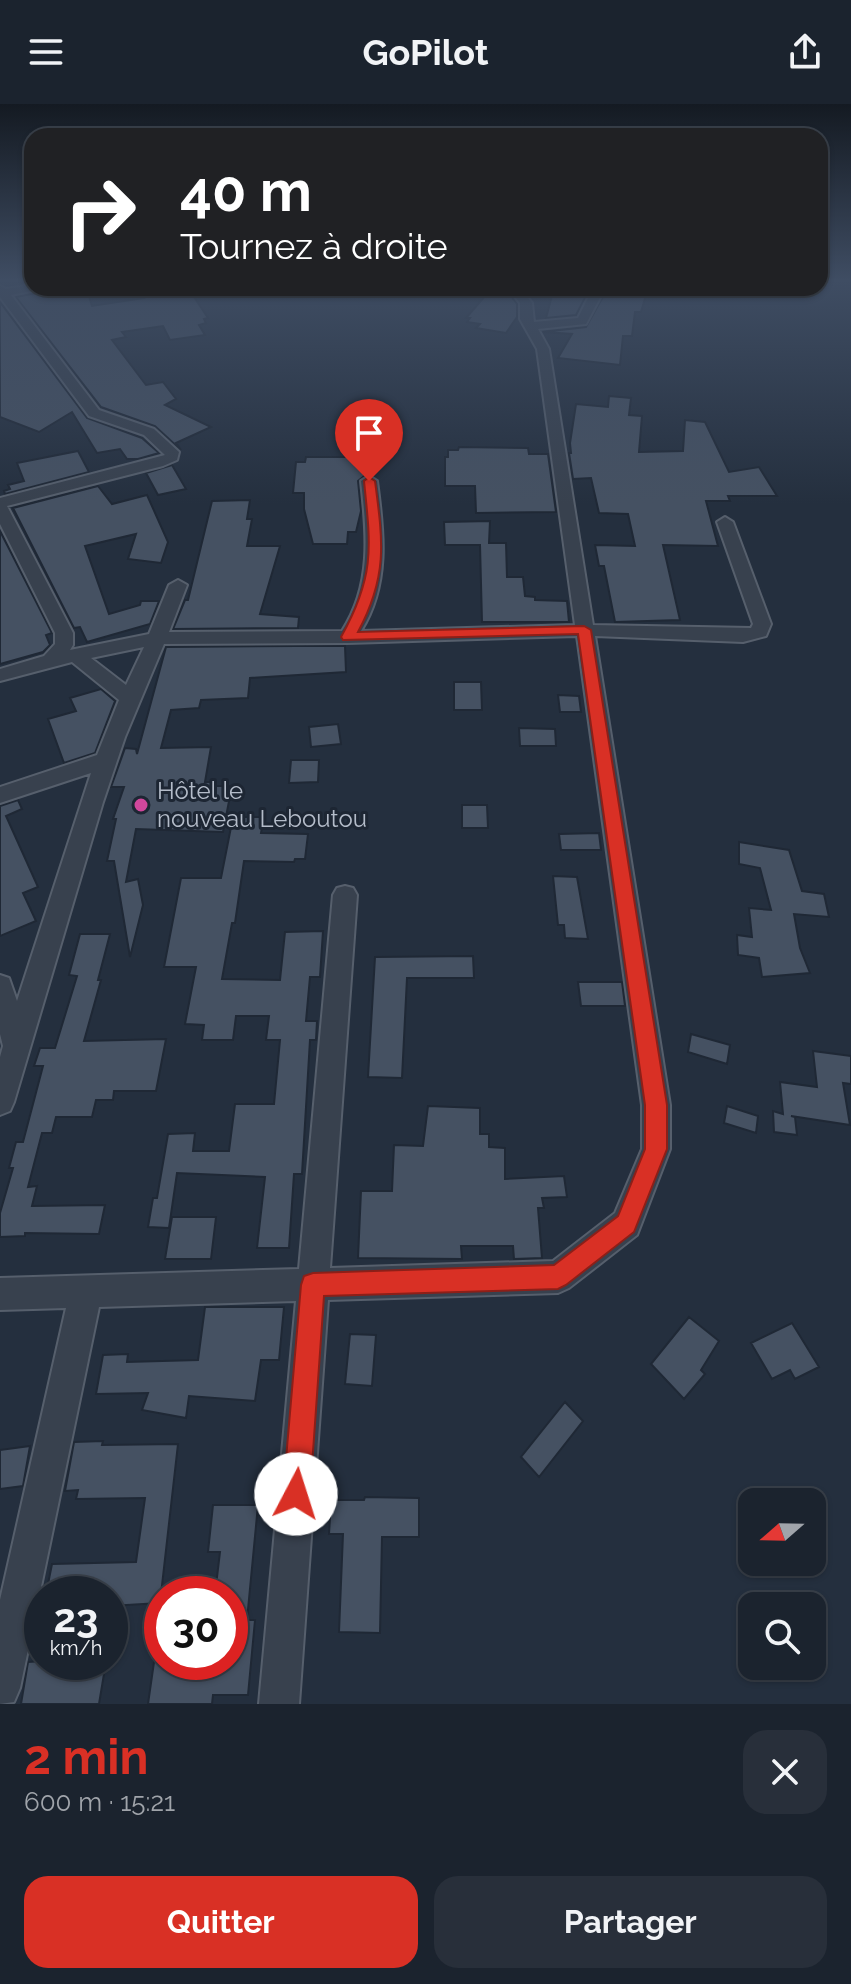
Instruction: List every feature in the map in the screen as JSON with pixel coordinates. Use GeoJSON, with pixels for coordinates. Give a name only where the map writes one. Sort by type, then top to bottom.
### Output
{"type":"FeatureCollection","features":[{"type":"Feature","properties":{"kind":"street"},"geometry":{"type":"LineString","coordinates":[[49,355],[94,413],[149,432],[172,452],[172,457],[158,463],[0,505],[64,633],[64,645],[51,660]]}},
{"type":"Feature","properties":{"kind":"street"},"geometry":{"type":"LineString","coordinates":[[0,1294],[558,1277],[626,1224],[656,1149],[656,1105],[544,355]]}},
{"type":"Feature","properties":{"kind":"street"},"geometry":{"type":"LineString","coordinates":[[348,637],[368,601],[376,558],[369,481]]}},
{"type":"Feature","properties":{"kind":"street"},"geometry":{"type":"LineString","coordinates":[[0,675],[51,660],[159,638],[348,637],[584,630],[743,636],[759,632],[762,624],[725,522]]}},
{"type":"Feature","properties":{"kind":"street"},"geometry":{"type":"LineString","coordinates":[[0,1102],[106,760],[129,698],[159,638],[178,585]]}},
{"type":"Feature","properties":{"kind":"street"},"geometry":{"type":"LineString","coordinates":[[76,655],[129,698]]}},
{"type":"Feature","properties":{"kind":"street"},"geometry":{"type":"LineString","coordinates":[[0,795],[106,760]]}},
{"type":"Feature","properties":{"kind":"street"},"geometry":{"type":"LineString","coordinates":[[279,1704],[345,895]]}},
{"type":"Feature","properties":{"kind":"street"},"geometry":{"type":"LineString","coordinates":[[0,986],[17,1047]]}},
{"type":"Feature","properties":{"kind":"street"},"geometry":{"type":"LineString","coordinates":[[0,1688],[86,1292]]}},
{"type":"Feature","properties":{"kind":"building"},"geometry":{"type":"Polygon","coordinates":[[[0,355],[40,355],[87,418],[142,438],[159,453],[127,459],[120,449],[97,453],[72,412],[39,432],[0,417],[0,355]]]}},
{"type":"Feature","properties":{"kind":"building"},"geometry":{"type":"Polygon","coordinates":[[[61,355],[123,355],[146,385],[163,382],[176,399],[165,405],[211,427],[176,443],[181,450],[155,426],[101,407],[61,355]]]}},
{"type":"Feature","properties":{"kind":"building"},"geometry":{"type":"Polygon","coordinates":[[[560,355],[621,355],[620,365],[558,358],[560,355]]]}},
{"type":"Feature","properties":{"kind":"building"},"geometry":{"type":"Polygon","coordinates":[[[609,396],[631,398],[629,415],[642,416],[639,452],[683,451],[685,420],[705,422],[729,472],[759,467],[777,496],[728,496],[730,501],[706,501],[718,546],[663,545],[680,620],[615,622],[604,566],[599,566],[595,545],[635,546],[628,514],[599,513],[591,478],[573,479],[569,453],[576,404],[608,407],[609,396]]]}},
{"type":"Feature","properties":{"kind":"building"},"geometry":{"type":"Polygon","coordinates":[[[459,447],[528,448],[529,454],[548,454],[556,512],[476,513],[475,486],[445,486],[445,457],[448,457],[448,450],[458,450],[459,447]]]}},
{"type":"Feature","properties":{"kind":"building"},"geometry":{"type":"Polygon","coordinates":[[[78,451],[89,472],[5,494],[4,491],[10,489],[8,485],[24,481],[17,463],[78,451]]]}},
{"type":"Feature","properties":{"kind":"building"},"geometry":{"type":"Polygon","coordinates":[[[306,457],[369,457],[368,473],[358,481],[361,511],[356,532],[348,532],[347,544],[313,544],[304,509],[304,493],[293,493],[296,462],[305,462],[306,457]]]}},
{"type":"Feature","properties":{"kind":"building"},"geometry":{"type":"Polygon","coordinates":[[[172,465],[186,489],[158,495],[146,473],[172,465]]]}},
{"type":"Feature","properties":{"kind":"building"},"geometry":{"type":"Polygon","coordinates":[[[98,486],[112,504],[147,495],[168,542],[161,563],[128,559],[136,534],[85,546],[109,614],[140,605],[141,601],[159,601],[150,624],[87,642],[80,627],[74,628],[13,508],[98,486]]]}},
{"type":"Feature","properties":{"kind":"building"},"geometry":{"type":"Polygon","coordinates":[[[250,500],[247,519],[252,519],[247,546],[280,546],[260,614],[299,617],[298,628],[173,629],[185,600],[188,600],[212,501],[250,500]]]}},
{"type":"Feature","properties":{"kind":"building"},"geometry":{"type":"Polygon","coordinates":[[[490,521],[489,543],[506,543],[507,577],[523,577],[525,596],[535,597],[535,600],[567,601],[569,622],[482,622],[480,545],[445,545],[444,522],[490,521]]]}},
{"type":"Feature","properties":{"kind":"building"},"geometry":{"type":"Polygon","coordinates":[[[0,531],[52,633],[46,635],[50,645],[43,652],[0,664],[0,531]]]}},
{"type":"Feature","properties":{"kind":"building"},"geometry":{"type":"Polygon","coordinates":[[[345,646],[346,672],[250,678],[248,698],[201,700],[199,708],[171,710],[161,748],[211,747],[205,782],[212,782],[212,786],[232,786],[223,832],[136,829],[126,882],[138,879],[143,905],[130,957],[114,861],[107,861],[116,819],[113,819],[124,787],[111,787],[125,748],[136,749],[137,754],[166,647],[345,646]]]}},
{"type":"Feature","properties":{"kind":"building"},"geometry":{"type":"Polygon","coordinates":[[[454,682],[481,682],[482,710],[454,710],[454,682]]]}},
{"type":"Feature","properties":{"kind":"building"},"geometry":{"type":"Polygon","coordinates":[[[101,689],[115,701],[95,753],[64,763],[48,719],[76,711],[70,698],[101,689]]]}},
{"type":"Feature","properties":{"kind":"building"},"geometry":{"type":"Polygon","coordinates":[[[558,695],[579,696],[581,712],[560,712],[558,695]]]}},
{"type":"Feature","properties":{"kind":"building"},"geometry":{"type":"Polygon","coordinates":[[[338,724],[341,744],[311,747],[309,727],[338,724]]]}},
{"type":"Feature","properties":{"kind":"building"},"geometry":{"type":"Polygon","coordinates":[[[519,728],[555,729],[556,746],[520,746],[519,728]]]}},
{"type":"Feature","properties":{"kind":"building"},"geometry":{"type":"Polygon","coordinates":[[[291,760],[319,760],[318,782],[289,783],[291,760]]]}},
{"type":"Feature","properties":{"kind":"building"},"geometry":{"type":"Polygon","coordinates":[[[18,800],[22,809],[6,816],[38,887],[23,893],[36,921],[0,936],[0,806],[18,800]]]}},
{"type":"Feature","properties":{"kind":"building"},"geometry":{"type":"Polygon","coordinates":[[[462,805],[487,805],[488,828],[462,828],[462,805]]]}},
{"type":"Feature","properties":{"kind":"building"},"geometry":{"type":"Polygon","coordinates":[[[233,817],[264,817],[261,833],[308,834],[305,859],[295,859],[294,862],[244,861],[235,923],[232,923],[222,979],[280,980],[285,932],[323,931],[320,977],[310,977],[306,1021],[317,1021],[316,1040],[310,1040],[302,1174],[294,1174],[289,1248],[257,1248],[265,1177],[177,1173],[169,1228],[148,1227],[153,1198],[157,1198],[168,1134],[195,1133],[193,1151],[229,1151],[235,1104],[274,1104],[280,1040],[266,1040],[269,1016],[236,1016],[233,1040],[202,1040],[204,1025],[185,1024],[196,967],[164,967],[181,878],[221,878],[233,817]]]}},
{"type":"Feature","properties":{"kind":"building"},"geometry":{"type":"Polygon","coordinates":[[[599,833],[601,850],[561,850],[559,834],[599,833]]]}},
{"type":"Feature","properties":{"kind":"building"},"geometry":{"type":"Polygon","coordinates":[[[739,842],[789,850],[802,891],[824,894],[829,917],[794,914],[800,948],[810,973],[762,977],[759,958],[738,955],[737,935],[752,937],[749,908],[771,910],[760,868],[739,864],[739,842]]]}},
{"type":"Feature","properties":{"kind":"building"},"geometry":{"type":"Polygon","coordinates":[[[553,876],[577,877],[588,939],[565,938],[564,925],[558,925],[553,876]]]}},
{"type":"Feature","properties":{"kind":"building"},"geometry":{"type":"Polygon","coordinates":[[[80,934],[110,934],[84,1041],[166,1039],[156,1091],[114,1091],[113,1100],[96,1100],[92,1117],[56,1117],[52,1133],[42,1133],[28,1187],[37,1186],[32,1206],[105,1205],[99,1234],[25,1233],[25,1236],[0,1237],[0,1213],[13,1168],[9,1168],[16,1142],[23,1142],[43,1066],[34,1066],[40,1048],[55,1048],[77,976],[69,975],[80,934]]]}},
{"type":"Feature","properties":{"kind":"building"},"geometry":{"type":"Polygon","coordinates":[[[473,956],[474,978],[407,978],[402,1078],[368,1077],[375,957],[473,956]]]}},
{"type":"Feature","properties":{"kind":"building"},"geometry":{"type":"Polygon","coordinates":[[[578,982],[622,982],[625,1006],[581,1006],[578,982]]]}},
{"type":"Feature","properties":{"kind":"building"},"geometry":{"type":"Polygon","coordinates":[[[691,1034],[730,1045],[727,1064],[688,1052],[691,1034]]]}},
{"type":"Feature","properties":{"kind":"building"},"geometry":{"type":"Polygon","coordinates":[[[813,1051],[851,1056],[851,1084],[843,1083],[850,1125],[791,1116],[795,1117],[797,1135],[774,1132],[773,1111],[783,1114],[780,1082],[817,1087],[813,1051]]]}},
{"type":"Feature","properties":{"kind":"building"},"geometry":{"type":"Polygon","coordinates":[[[428,1106],[480,1108],[480,1134],[489,1134],[489,1147],[505,1148],[505,1179],[564,1176],[567,1197],[542,1198],[544,1208],[538,1208],[542,1258],[514,1259],[513,1246],[461,1246],[462,1259],[358,1258],[361,1191],[392,1191],[394,1145],[423,1146],[428,1106]]]}},
{"type":"Feature","properties":{"kind":"building"},"geometry":{"type":"Polygon","coordinates":[[[727,1106],[758,1116],[756,1133],[724,1123],[727,1106]]]}},
{"type":"Feature","properties":{"kind":"building"},"geometry":{"type":"Polygon","coordinates":[[[172,1217],[216,1217],[211,1259],[165,1259],[172,1217]]]}},
{"type":"Feature","properties":{"kind":"building"},"geometry":{"type":"Polygon","coordinates":[[[205,1307],[284,1307],[279,1360],[261,1360],[255,1401],[189,1396],[186,1418],[142,1410],[148,1393],[96,1394],[103,1355],[128,1354],[127,1362],[198,1360],[205,1307]]]}},
{"type":"Feature","properties":{"kind":"building"},"geometry":{"type":"Polygon","coordinates":[[[689,1317],[719,1341],[701,1370],[705,1374],[684,1399],[651,1364],[689,1317]]]}},
{"type":"Feature","properties":{"kind":"building"},"geometry":{"type":"Polygon","coordinates":[[[792,1323],[819,1367],[795,1379],[790,1370],[772,1379],[751,1343],[792,1323]]]}},
{"type":"Feature","properties":{"kind":"building"},"geometry":{"type":"Polygon","coordinates":[[[350,1334],[376,1335],[372,1386],[345,1384],[350,1334]]]}},
{"type":"Feature","properties":{"kind":"building"},"geometry":{"type":"Polygon","coordinates":[[[565,1402],[583,1421],[539,1477],[521,1457],[565,1402]]]}},
{"type":"Feature","properties":{"kind":"building"},"geometry":{"type":"Polygon","coordinates":[[[103,1441],[102,1445],[178,1444],[163,1576],[144,1576],[144,1604],[128,1605],[128,1576],[50,1576],[52,1564],[136,1562],[145,1498],[76,1499],[78,1490],[65,1491],[74,1442],[103,1441]]]}},
{"type":"Feature","properties":{"kind":"building"},"geometry":{"type":"Polygon","coordinates":[[[30,1446],[23,1486],[0,1489],[0,1450],[30,1446]]]}},
{"type":"Feature","properties":{"kind":"building"},"geometry":{"type":"Polygon","coordinates":[[[365,1497],[419,1498],[419,1537],[382,1537],[380,1633],[339,1632],[343,1534],[329,1534],[331,1500],[364,1500],[365,1497]]]}},
{"type":"Feature","properties":{"kind":"building"},"geometry":{"type":"Polygon","coordinates":[[[213,1505],[258,1505],[248,1610],[248,1576],[217,1576],[220,1552],[208,1552],[213,1505]]]}},
{"type":"Feature","properties":{"kind":"building"},"geometry":{"type":"Polygon","coordinates":[[[248,1620],[255,1620],[248,1695],[213,1695],[212,1704],[148,1704],[151,1680],[248,1680],[248,1620]]]}},
{"type":"Feature","properties":{"kind":"building"},"geometry":{"type":"Polygon","coordinates":[[[25,1680],[103,1680],[99,1704],[21,1704],[25,1680]]]}},
{"type":"Feature","properties":{"kind":"place","name":"Hôtel le nouveau Leboutou"},"geometry":{"type":"Point","coordinates":[141,805]}},
{"type":"Feature","properties":{"kind":"route"},"geometry":{"type":"LineString","coordinates":[[296,1494],[313,1285],[558,1277],[626,1224],[656,1149],[656,1105],[584,630],[348,637],[359,623],[368,601],[376,558],[369,481]]}}]}
